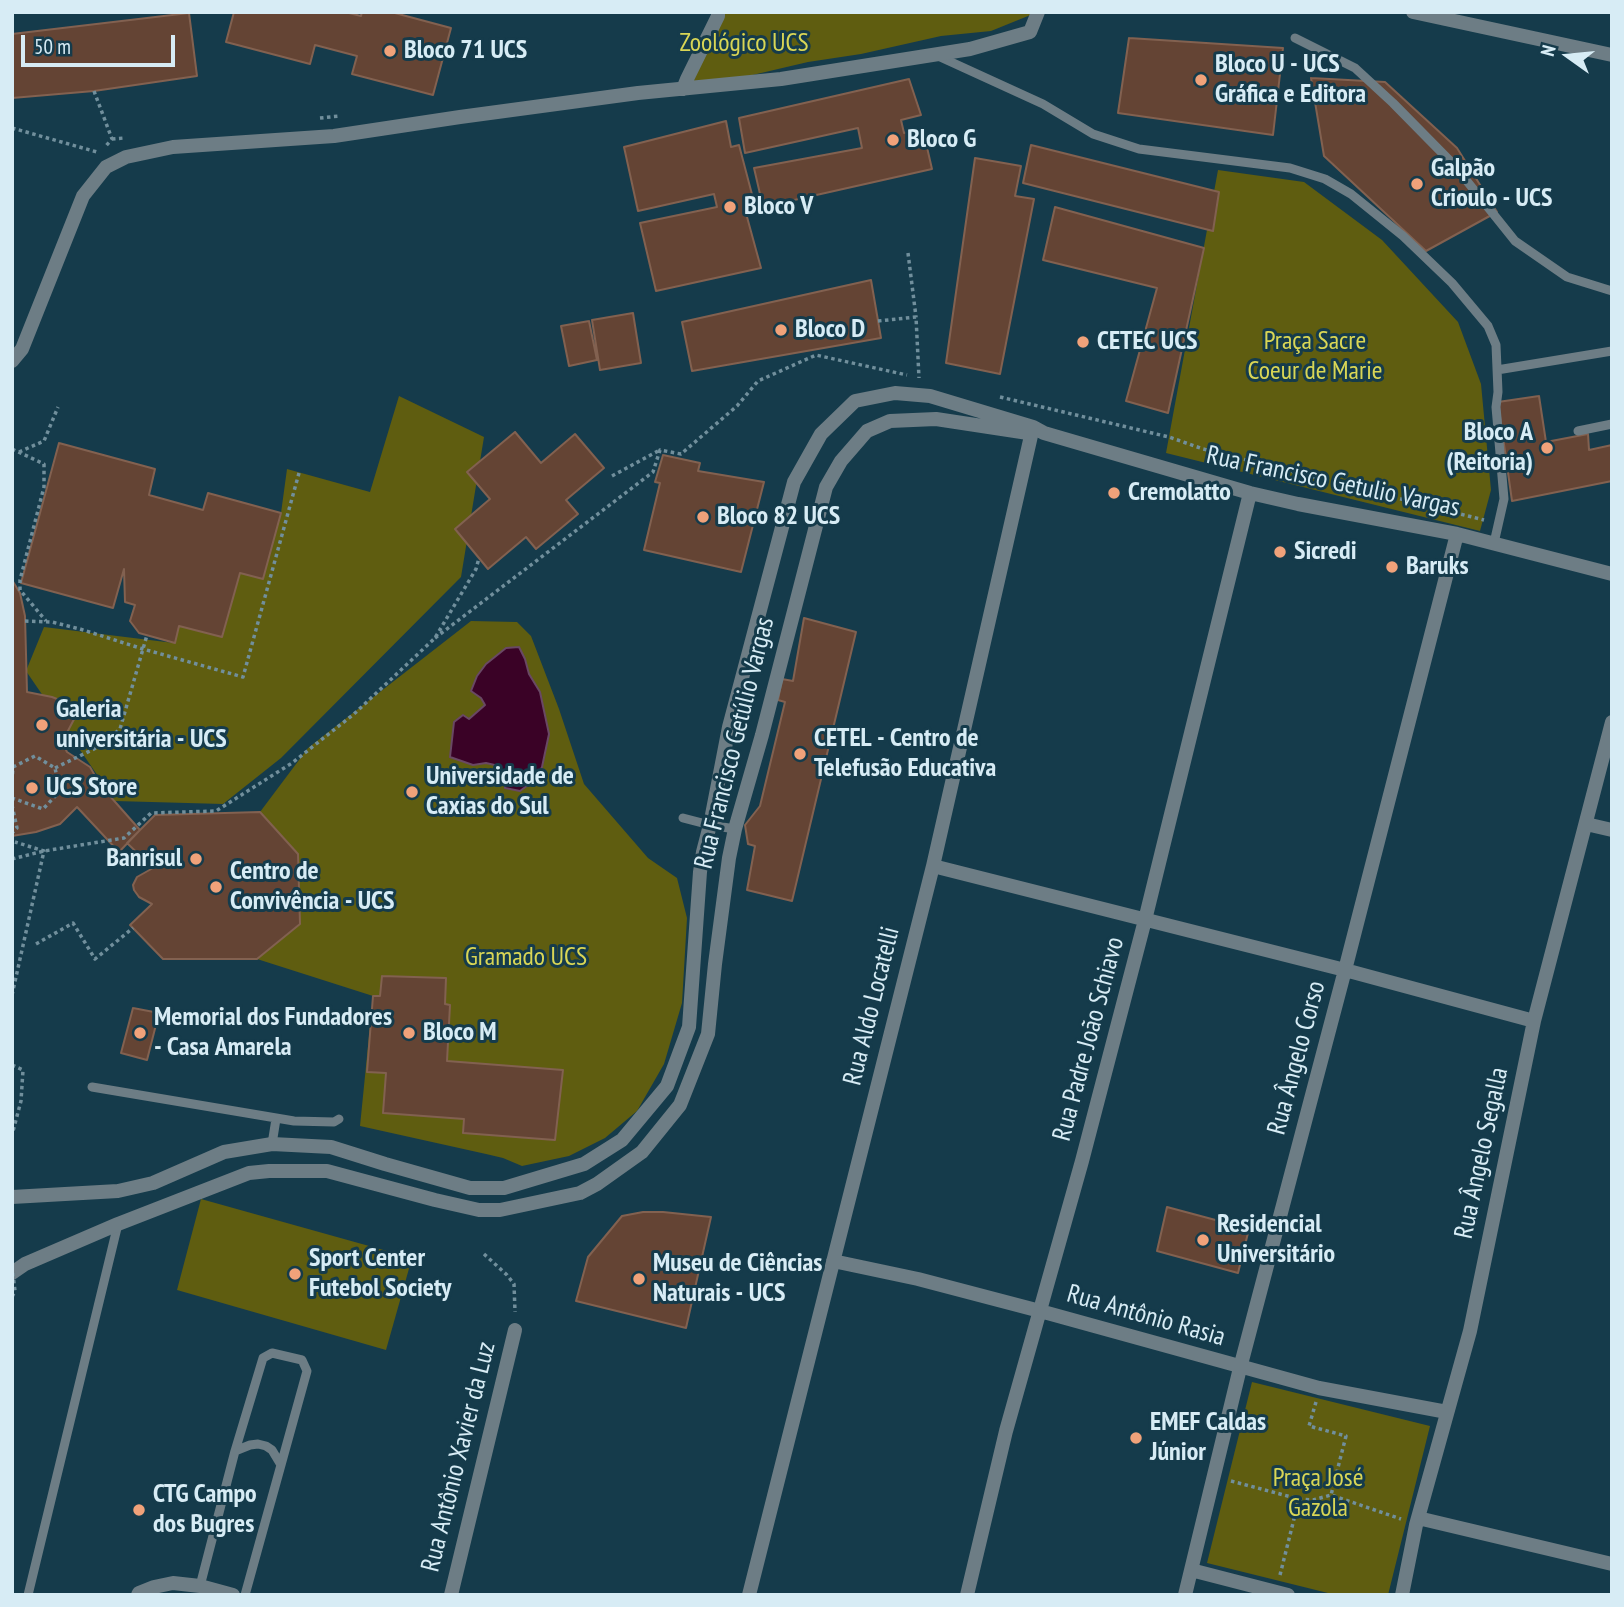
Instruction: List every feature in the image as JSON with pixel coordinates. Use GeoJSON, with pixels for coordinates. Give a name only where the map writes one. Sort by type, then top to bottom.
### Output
{"type":"FeatureCollection","features":[{"type":"Feature","properties":{"kind":"street"},"geometry":{"type":"LineString","coordinates":[[683,89],[718,12]]}},
{"type":"Feature","properties":{"kind":"street"},"geometry":{"type":"LineString","coordinates":[[12,361],[22,349],[83,196],[106,167],[126,157],[173,147],[334,136],[638,93],[781,79],[970,49],[1030,32],[1038,12]]}},
{"type":"Feature","properties":{"kind":"street"},"geometry":{"type":"LineString","coordinates":[[1413,12],[1612,55]]}},
{"type":"Feature","properties":{"kind":"street","name":"Rua Francisco Getulio Vargas"},"geometry":{"type":"LineString","coordinates":[[855,401],[895,393],[930,396],[1036,431],[1250,493],[1457,534],[1612,574]]}},
{"type":"Feature","properties":{"kind":"street","name":"Rua Francisco Getúlio Vargas"},"geometry":{"type":"LineString","coordinates":[[12,1197],[118,1191],[153,1183],[224,1152],[272,1144],[331,1147],[470,1188],[504,1188],[584,1164],[622,1140],[667,1086],[689,1027],[703,852],[729,727],[794,482],[821,433],[855,401]]}},
{"type":"Feature","properties":{"kind":"street","name":"Rua Francisco Getulio Vargas"},"geometry":{"type":"LineString","coordinates":[[867,431],[890,421],[936,419],[1036,431]]}},
{"type":"Feature","properties":{"kind":"street","name":"Rua Francisco Getúlio Vargas"},"geometry":{"type":"LineString","coordinates":[[12,1273],[25,1264],[118,1224],[249,1173],[327,1171],[479,1210],[500,1210],[580,1193],[642,1152],[680,1104],[708,1034],[720,924],[735,829],[826,487],[841,461],[867,431]]}},
{"type":"Feature","properties":{"kind":"street","name":"Rua Aldo Locatelli"},"geometry":{"type":"LineString","coordinates":[[749,1595],[933,866],[1036,431]]}},
{"type":"Feature","properties":{"kind":"street","name":"Rua Padre João Schiavo"},"geometry":{"type":"LineString","coordinates":[[967,1595],[1006,1431],[1082,1161],[1145,920],[1250,493]]}},
{"type":"Feature","properties":{"kind":"street","name":"Rua Ângelo Corso"},"geometry":{"type":"LineString","coordinates":[[1185,1595],[1240,1368],[1346,970],[1457,534]]}},
{"type":"Feature","properties":{"kind":"street","name":"Rua Ângelo Segalla"},"geometry":{"type":"LineString","coordinates":[[1402,1595],[1417,1521],[1471,1331],[1534,1021],[1612,722]]}},
{"type":"Feature","properties":{"kind":"street"},"geometry":{"type":"LineString","coordinates":[[1586,824],[1612,830]]}},
{"type":"Feature","properties":{"kind":"street"},"geometry":{"type":"LineString","coordinates":[[933,866],[1346,970],[1534,1021]]}},
{"type":"Feature","properties":{"kind":"street"},"geometry":{"type":"LineString","coordinates":[[249,1173],[266,1157],[272,1144]]}},
{"type":"Feature","properties":{"kind":"street","name":"Rua Antônio Rasia"},"geometry":{"type":"LineString","coordinates":[[833,1261],[918,1279],[1320,1388],[1447,1412]]}},
{"type":"Feature","properties":{"kind":"street","name":"Rua Antônio Xavier da Luz"},"geometry":{"type":"LineString","coordinates":[[451,1595],[515,1330]]}},
{"type":"Feature","properties":{"kind":"street"},"geometry":{"type":"LineString","coordinates":[[1417,1521],[1612,1564]]}},
{"type":"Feature","properties":{"kind":"street"},"geometry":{"type":"LineString","coordinates":[[1191,1570],[1282,1593]]}},
{"type":"Feature","properties":{"kind":"street"},"geometry":{"type":"LineString","coordinates":[[137,1594],[173,1583],[200,1586],[233,1595]]}},
{"type":"Feature","properties":{"kind":"lane"},"geometry":{"type":"LineString","coordinates":[[1296,38],[1355,68],[1393,103],[1454,165],[1515,241],[1567,276],[1612,291]]}},
{"type":"Feature","properties":{"kind":"lane"},"geometry":{"type":"LineString","coordinates":[[935,54],[1043,104],[1093,134],[1139,149],[1290,168],[1325,179],[1351,194],[1403,236],[1452,283],[1488,326],[1496,345],[1496,407],[1504,499],[1494,543]]}},
{"type":"Feature","properties":{"kind":"lane"},"geometry":{"type":"LineString","coordinates":[[1497,370],[1612,351]]}},
{"type":"Feature","properties":{"kind":"lane"},"geometry":{"type":"LineString","coordinates":[[1578,431],[1612,424]]}},
{"type":"Feature","properties":{"kind":"lane"},"geometry":{"type":"LineString","coordinates":[[682,818],[735,829]]}},
{"type":"Feature","properties":{"kind":"lane"},"geometry":{"type":"LineString","coordinates":[[92,1087],[276,1119],[334,1122],[338,1119]]}},
{"type":"Feature","properties":{"kind":"lane"},"geometry":{"type":"LineString","coordinates":[[272,1144],[276,1119]]}},
{"type":"Feature","properties":{"kind":"lane"},"geometry":{"type":"LineString","coordinates":[[27,1595],[118,1224]]}},
{"type":"Feature","properties":{"kind":"lane"},"geometry":{"type":"LineString","coordinates":[[200,1586],[235,1451],[263,1358],[272,1353],[302,1360],[307,1371],[245,1595]]}},
{"type":"Feature","properties":{"kind":"lane"},"geometry":{"type":"LineString","coordinates":[[235,1451],[250,1445],[266,1446],[272,1450],[281,1465]]}},
{"type":"Feature","properties":{"kind":"path"},"geometry":{"type":"LineString","coordinates":[[12,128],[99,153]]}},
{"type":"Feature","properties":{"kind":"path"},"geometry":{"type":"LineString","coordinates":[[612,476],[660,450],[681,454],[737,407],[758,381],[816,355],[919,378],[916,317],[908,253]]}},
{"type":"Feature","properties":{"kind":"path"},"geometry":{"type":"LineString","coordinates":[[877,321],[916,317]]}},
{"type":"Feature","properties":{"kind":"path"},"geometry":{"type":"LineString","coordinates":[[999,397],[1168,437],[1203,449],[1499,524]]}},
{"type":"Feature","properties":{"kind":"path"},"geometry":{"type":"LineString","coordinates":[[19,452],[44,441],[58,407]]}},
{"type":"Feature","properties":{"kind":"path"},"geometry":{"type":"LineString","coordinates":[[12,449],[44,464],[44,487],[20,580],[20,590],[47,621]]}},
{"type":"Feature","properties":{"kind":"path"},"geometry":{"type":"LineString","coordinates":[[12,859],[124,838],[151,813],[216,811],[292,763],[354,714],[435,638],[653,472],[660,450]]}},
{"type":"Feature","properties":{"kind":"path"},"geometry":{"type":"LineString","coordinates":[[25,621],[47,621],[80,629],[243,677],[299,472]]}},
{"type":"Feature","properties":{"kind":"path"},"geometry":{"type":"LineString","coordinates":[[435,638],[480,558]]}},
{"type":"Feature","properties":{"kind":"path"},"geometry":{"type":"LineString","coordinates":[[55,768],[100,746],[120,729],[147,635]]}},
{"type":"Feature","properties":{"kind":"path"},"geometry":{"type":"LineString","coordinates":[[12,781],[13,767],[35,756],[55,768],[60,791],[43,809],[12,799]]}},
{"type":"Feature","properties":{"kind":"path"},"geometry":{"type":"LineString","coordinates":[[12,805],[17,828],[12,833]]}},
{"type":"Feature","properties":{"kind":"path"},"geometry":{"type":"LineString","coordinates":[[15,842],[44,851]]}},
{"type":"Feature","properties":{"kind":"path"},"geometry":{"type":"LineString","coordinates":[[12,995],[44,851]]}},
{"type":"Feature","properties":{"kind":"path"},"geometry":{"type":"LineString","coordinates":[[36,944],[74,923],[95,959],[133,928]]}},
{"type":"Feature","properties":{"kind":"path"},"geometry":{"type":"LineString","coordinates":[[12,1065],[23,1070],[21,1101],[12,1136]]}},
{"type":"Feature","properties":{"kind":"path"},"geometry":{"type":"LineString","coordinates":[[484,1254],[514,1284],[515,1330]]}},
{"type":"Feature","properties":{"kind":"path"},"geometry":{"type":"LineString","coordinates":[[12,1266],[15,1291],[12,1297]]}},
{"type":"Feature","properties":{"kind":"path"},"geometry":{"type":"LineString","coordinates":[[1320,1388],[1309,1426],[1346,1436],[1331,1495]]}},
{"type":"Feature","properties":{"kind":"path"},"geometry":{"type":"LineString","coordinates":[[1214,1477],[1299,1499],[1313,1500],[1331,1495],[1417,1521]]}},
{"type":"Feature","properties":{"kind":"path"},"geometry":{"type":"LineString","coordinates":[[1282,1593],[1299,1499]]}},
{"type":"Feature","properties":{"kind":"green space","name":"Zoológico UCS"},"geometry":{"type":"Polygon","coordinates":[[[721,12],[1033,14],[991,31],[941,36],[744,77],[693,82],[721,12]]]}},
{"type":"Feature","properties":{"kind":"green space","name":"Praça Sacre Coeur de Marie"},"geometry":{"type":"Polygon","coordinates":[[[1218,170],[1304,182],[1382,240],[1458,322],[1481,384],[1491,490],[1480,531],[1166,453],[1218,170]]]}},
{"type":"Feature","properties":{"kind":"green space"},"geometry":{"type":"Polygon","coordinates":[[[399,396],[484,437],[461,577],[281,758],[223,804],[115,801],[26,671],[44,627],[174,643],[179,626],[222,637],[240,573],[263,578],[281,513],[287,469],[370,492],[399,396]]]}},
{"type":"Feature","properties":{"kind":"green space","name":"Gramado UCS"},"geometry":{"type":"Polygon","coordinates":[[[471,621],[517,622],[531,636],[584,784],[648,858],[677,878],[687,918],[682,1003],[664,1064],[637,1111],[605,1138],[569,1156],[522,1166],[503,1158],[360,1126],[373,996],[257,959],[300,923],[298,854],[260,812],[308,748],[471,621]]]}},
{"type":"Feature","properties":{"kind":"green space","name":"Sport Center Futebol Society"},"geometry":{"type":"Polygon","coordinates":[[[201,1199],[412,1258],[386,1350],[177,1290],[201,1199]]]}},
{"type":"Feature","properties":{"kind":"green space","name":"Praça José Gazola"},"geometry":{"type":"Polygon","coordinates":[[[1252,1382],[1430,1426],[1388,1595],[1336,1595],[1207,1563],[1252,1382]]]}},
{"type":"Feature","properties":{"kind":"shaded area"},"geometry":{"type":"Polygon","coordinates":[[[519,647],[529,674],[540,692],[549,734],[542,767],[536,779],[520,791],[505,788],[505,777],[499,766],[486,763],[473,765],[450,757],[454,722],[463,715],[469,719],[485,705],[481,698],[471,691],[477,676],[486,664],[506,648],[519,647]]]}},
{"type":"Feature","properties":{"kind":"building","name":"Bloco 71 UCS"},"geometry":{"type":"Polygon","coordinates":[[[234,12],[345,12],[361,16],[362,12],[391,12],[451,28],[433,95],[352,74],[357,56],[315,45],[310,64],[226,42],[234,12]]]}},
{"type":"Feature","properties":{"kind":"building"},"geometry":{"type":"Polygon","coordinates":[[[189,13],[197,76],[94,91],[12,98],[12,34],[189,13]]]}},
{"type":"Feature","properties":{"kind":"building","name":"Bloco U - UCS Gráfica e Editora"},"geometry":{"type":"Polygon","coordinates":[[[1129,38],[1283,48],[1273,135],[1118,113],[1129,38]]]}},
{"type":"Feature","properties":{"kind":"building","name":"Galpão Crioulo - UCS"},"geometry":{"type":"Polygon","coordinates":[[[1311,78],[1385,82],[1457,148],[1497,212],[1426,251],[1324,156],[1311,78]]]}},
{"type":"Feature","properties":{"kind":"building","name":"Bloco G"},"geometry":{"type":"Polygon","coordinates":[[[909,79],[921,115],[901,120],[904,133],[923,130],[932,169],[763,207],[754,168],[862,148],[858,128],[745,153],[739,118],[909,79]]]}},
{"type":"Feature","properties":{"kind":"building","name":"Bloco V"},"geometry":{"type":"Polygon","coordinates":[[[726,121],[731,147],[739,145],[754,202],[744,206],[761,268],[656,291],[640,223],[717,207],[714,194],[638,211],[624,147],[726,121]]]}},
{"type":"Feature","properties":{"kind":"building"},"geometry":{"type":"Polygon","coordinates":[[[1031,145],[1219,192],[1213,231],[1023,183],[1031,145]]]}},
{"type":"Feature","properties":{"kind":"building"},"geometry":{"type":"Polygon","coordinates":[[[975,158],[1021,166],[1015,196],[1034,199],[1000,374],[946,363],[975,158]]]}},
{"type":"Feature","properties":{"kind":"building"},"geometry":{"type":"Polygon","coordinates":[[[1055,207],[1204,248],[1168,413],[1126,401],[1157,288],[1043,260],[1055,207]]]}},
{"type":"Feature","properties":{"kind":"building","name":"Bloco D"},"geometry":{"type":"Polygon","coordinates":[[[871,280],[881,338],[692,371],[682,322],[871,280]]]}},
{"type":"Feature","properties":{"kind":"building"},"geometry":{"type":"Polygon","coordinates":[[[633,313],[641,363],[600,370],[592,320],[633,313]]]}},
{"type":"Feature","properties":{"kind":"building"},"geometry":{"type":"Polygon","coordinates":[[[589,321],[597,360],[569,366],[561,326],[589,321]]]}},
{"type":"Feature","properties":{"kind":"building","name":"Bloco A (Reitoria)"},"geometry":{"type":"Polygon","coordinates":[[[1539,396],[1546,442],[1588,434],[1589,450],[1612,445],[1612,481],[1512,501],[1498,402],[1539,396]]]}},
{"type":"Feature","properties":{"kind":"building"},"geometry":{"type":"Polygon","coordinates":[[[515,432],[541,463],[575,434],[604,468],[566,500],[578,514],[536,549],[526,537],[488,569],[455,529],[490,499],[467,472],[515,432]]]}},
{"type":"Feature","properties":{"kind":"building"},"geometry":{"type":"Polygon","coordinates":[[[59,443],[155,469],[149,495],[203,510],[208,493],[281,513],[263,579],[240,573],[222,637],[179,626],[175,643],[139,633],[130,621],[135,605],[125,602],[124,569],[113,608],[21,583],[59,443]]]}},
{"type":"Feature","properties":{"kind":"building","name":"Bloco 82 UCS"},"geometry":{"type":"Polygon","coordinates":[[[663,455],[700,463],[698,471],[764,482],[741,572],[644,550],[660,483],[655,482],[663,455]]]}},
{"type":"Feature","properties":{"kind":"building","name":"Galeria universitária - UCS"},"geometry":{"type":"Polygon","coordinates":[[[12,580],[20,593],[25,616],[27,692],[52,697],[80,708],[62,742],[67,752],[90,767],[101,786],[140,830],[119,852],[77,807],[60,824],[12,836],[12,580]]]}},
{"type":"Feature","properties":{"kind":"building","name":"CETEL - Centro de Telefusão Educativa"},"geometry":{"type":"Polygon","coordinates":[[[804,618],[856,632],[792,901],[747,890],[755,846],[748,844],[745,825],[760,806],[785,702],[778,700],[782,679],[793,681],[804,618]]]}},
{"type":"Feature","properties":{"kind":"building","name":"Centro de Convivência - UCS"},"geometry":{"type":"Polygon","coordinates":[[[260,812],[298,854],[300,924],[257,959],[163,959],[130,925],[152,904],[139,897],[133,885],[137,877],[153,868],[127,843],[155,815],[260,812]]]}},
{"type":"Feature","properties":{"kind":"building","name":"Bloco M"},"geometry":{"type":"Polygon","coordinates":[[[382,976],[446,978],[445,1004],[450,1005],[447,1061],[563,1070],[555,1140],[463,1133],[464,1119],[383,1113],[386,1073],[367,1072],[373,996],[380,996],[382,976]]]}},
{"type":"Feature","properties":{"kind":"building","name":"Memorial dos Fundadores - Casa Amarela"},"geometry":{"type":"Polygon","coordinates":[[[133,1008],[159,1013],[147,1060],[121,1053],[133,1008]]]}},
{"type":"Feature","properties":{"kind":"building","name":"Residencial Universitário"},"geometry":{"type":"Polygon","coordinates":[[[1167,1207],[1249,1229],[1238,1273],[1157,1251],[1167,1207]]]}},
{"type":"Feature","properties":{"kind":"building","name":"Museu de Ciências Naturais - UCS"},"geometry":{"type":"Polygon","coordinates":[[[643,1212],[711,1217],[686,1328],[576,1301],[588,1257],[622,1216],[643,1212]]]}},
{"type":"Feature","properties":{"kind":"place","name":"Bloco 71 UCS"},"geometry":{"type":"Point","coordinates":[390,51]}},
{"type":"Feature","properties":{"kind":"place","name":"Bloco U - UCS Gráfica e Editora"},"geometry":{"type":"Point","coordinates":[1201,80]}},
{"type":"Feature","properties":{"kind":"place","name":"Bloco G"},"geometry":{"type":"Point","coordinates":[893,140]}},
{"type":"Feature","properties":{"kind":"place","name":"Galpão Crioulo - UCS"},"geometry":{"type":"Point","coordinates":[1417,184]}},
{"type":"Feature","properties":{"kind":"place","name":"Bloco V"},"geometry":{"type":"Point","coordinates":[730,207]}},
{"type":"Feature","properties":{"kind":"place","name":"Bloco D"},"geometry":{"type":"Point","coordinates":[781,330]}},
{"type":"Feature","properties":{"kind":"place","name":"CETEC UCS"},"geometry":{"type":"Point","coordinates":[1083,342]}},
{"type":"Feature","properties":{"kind":"place","name":"Bloco A (Reitoria)"},"geometry":{"type":"Point","coordinates":[1547,448]}},
{"type":"Feature","properties":{"kind":"place","name":"Cremolatto"},"geometry":{"type":"Point","coordinates":[1114,493]}},
{"type":"Feature","properties":{"kind":"place","name":"Bloco 82 UCS"},"geometry":{"type":"Point","coordinates":[703,517]}},
{"type":"Feature","properties":{"kind":"place","name":"Sicredi"},"geometry":{"type":"Point","coordinates":[1280,552]}},
{"type":"Feature","properties":{"kind":"place","name":"Baruks"},"geometry":{"type":"Point","coordinates":[1392,567]}},
{"type":"Feature","properties":{"kind":"place","name":"Galeria universitária - UCS"},"geometry":{"type":"Point","coordinates":[42,725]}},
{"type":"Feature","properties":{"kind":"place","name":"CETEL - Centro de Telefusão Educativa"},"geometry":{"type":"Point","coordinates":[800,754]}},
{"type":"Feature","properties":{"kind":"place","name":"UCS Store"},"geometry":{"type":"Point","coordinates":[32,788]}},
{"type":"Feature","properties":{"kind":"place","name":"Universidade de Caxias do Sul"},"geometry":{"type":"Point","coordinates":[412,792]}},
{"type":"Feature","properties":{"kind":"place","name":"Banrisul"},"geometry":{"type":"Point","coordinates":[196,859]}},
{"type":"Feature","properties":{"kind":"place","name":"Centro de Convivência - UCS"},"geometry":{"type":"Point","coordinates":[216,887]}},
{"type":"Feature","properties":{"kind":"place","name":"Memorial dos Fundadores - Casa Amarela"},"geometry":{"type":"Point","coordinates":[140,1033]}},
{"type":"Feature","properties":{"kind":"place","name":"Bloco M"},"geometry":{"type":"Point","coordinates":[409,1033]}},
{"type":"Feature","properties":{"kind":"place","name":"Residencial Universitário"},"geometry":{"type":"Point","coordinates":[1203,1240]}},
{"type":"Feature","properties":{"kind":"place","name":"Sport Center Futebol Society"},"geometry":{"type":"Point","coordinates":[295,1274]}},
{"type":"Feature","properties":{"kind":"place","name":"Museu de Ciências Naturais - UCS"},"geometry":{"type":"Point","coordinates":[639,1279]}},
{"type":"Feature","properties":{"kind":"place","name":"EMEF Caldas Júnior"},"geometry":{"type":"Point","coordinates":[1136,1438]}},
{"type":"Feature","properties":{"kind":"place","name":"CTG Campo dos Bugres"},"geometry":{"type":"Point","coordinates":[139,1510]}}]}
